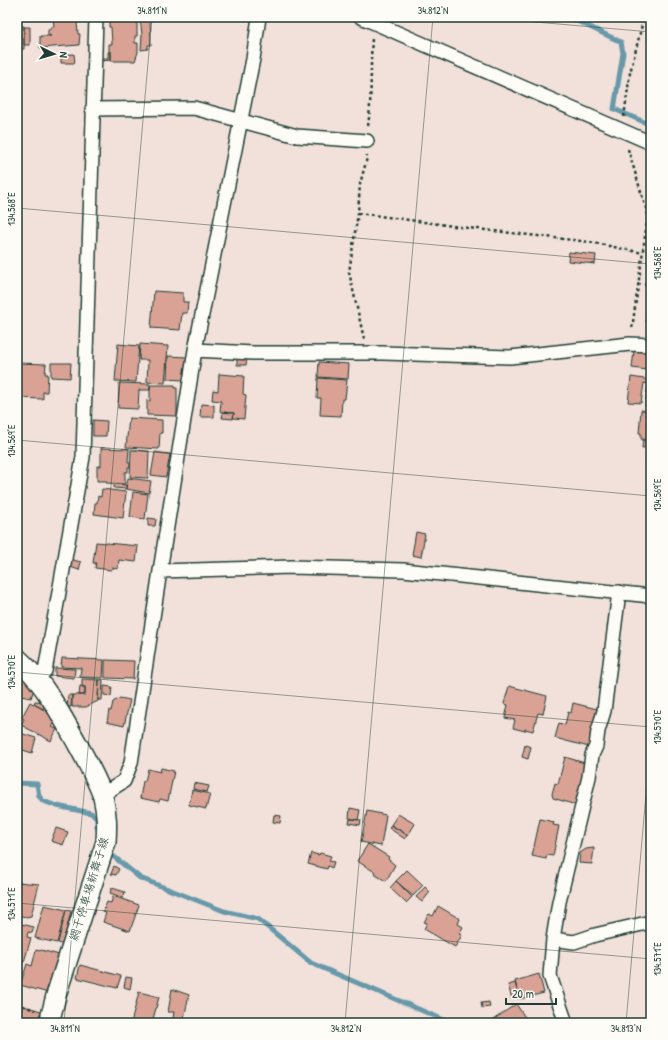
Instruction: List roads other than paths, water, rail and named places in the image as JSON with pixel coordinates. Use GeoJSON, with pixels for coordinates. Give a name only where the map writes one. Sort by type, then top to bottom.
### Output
{"type":"FeatureCollection","features":[{"type":"Feature","properties":{"kind":"main road","name":"網干停車場新舞子線"},"geometry":{"type":"LineString","coordinates":[[17,658],[37,679],[67,724],[102,795],[108,822],[106,842],[57,992],[50,1023]]}},
{"type":"Feature","properties":{"kind":"street"},"geometry":{"type":"LineString","coordinates":[[37,679],[45,671],[83,457],[92,109],[96,17]]}},
{"type":"Feature","properties":{"kind":"street"},"geometry":{"type":"LineString","coordinates":[[102,795],[124,782],[131,763],[195,350],[241,120],[259,17]]}},
{"type":"Feature","properties":{"kind":"street"},"geometry":{"type":"LineString","coordinates":[[361,17],[622,129],[651,143]]}},
{"type":"Feature","properties":{"kind":"street"},"geometry":{"type":"LineString","coordinates":[[92,109],[194,108],[297,136],[367,141]]}},
{"type":"Feature","properties":{"kind":"street"},"geometry":{"type":"LineString","coordinates":[[195,350],[253,353],[367,353],[510,357],[630,344],[651,345]]}},
{"type":"Feature","properties":{"kind":"street"},"geometry":{"type":"LineString","coordinates":[[160,571],[292,567],[403,570],[651,596]]}},
{"type":"Feature","properties":{"kind":"street"},"geometry":{"type":"LineString","coordinates":[[566,1023],[550,976],[553,939],[559,902],[589,776],[592,755],[596,746],[598,731],[604,711],[619,592]]}},
{"type":"Feature","properties":{"kind":"street"},"geometry":{"type":"LineString","coordinates":[[553,939],[574,942],[595,935],[651,922]]}},
{"type":"Feature","properties":{"kind":"waterway"},"geometry":{"type":"LineString","coordinates":[[569,17],[621,42],[623,53],[614,109],[651,125]]}},
{"type":"Feature","properties":{"kind":"waterway"},"geometry":{"type":"LineString","coordinates":[[17,783],[37,784],[39,796],[43,801],[57,806],[91,813],[97,819],[97,826]]}},
{"type":"Feature","properties":{"kind":"waterway"},"geometry":{"type":"LineString","coordinates":[[107,851],[140,878],[224,911],[258,919],[311,963],[451,1023]]}}]}
